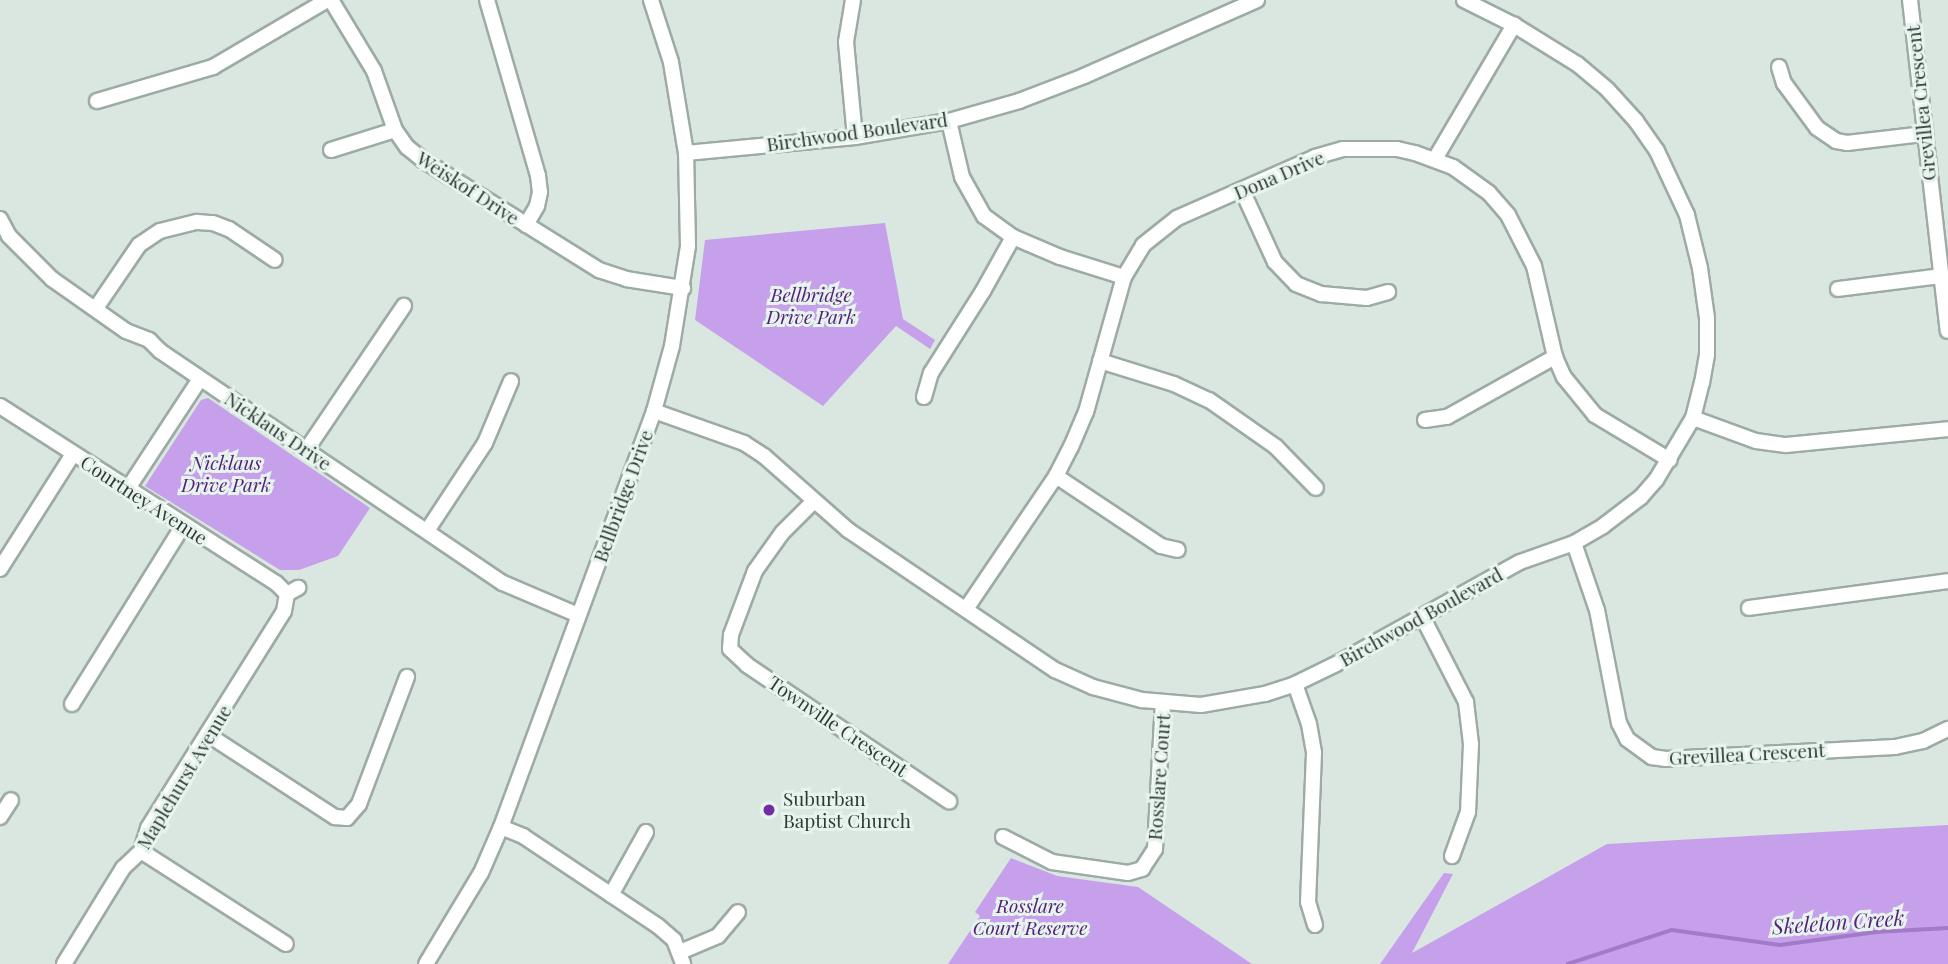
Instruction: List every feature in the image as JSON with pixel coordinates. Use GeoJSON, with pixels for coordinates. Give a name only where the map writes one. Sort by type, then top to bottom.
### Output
{"type":"FeatureCollection","features":[{"type":"Feature","properties":{"kind":"street"},"geometry":{"type":"LineString","coordinates":[[97,101],[213,67],[329,0]]}},
{"type":"Feature","properties":{"kind":"street","name":"Weiskof Drive"},"geometry":{"type":"LineString","coordinates":[[329,0],[374,71],[395,130],[407,147],[423,160],[599,270],[626,279],[683,288]]}},
{"type":"Feature","properties":{"kind":"street"},"geometry":{"type":"LineString","coordinates":[[487,0],[538,176],[540,192],[537,206],[526,225]]}},
{"type":"Feature","properties":{"kind":"street","name":"Bellbridge Drive"},"geometry":{"type":"LineString","coordinates":[[426,964],[481,873],[501,827],[654,411],[672,346],[688,246],[686,153],[671,62],[651,0]]}},
{"type":"Feature","properties":{"kind":"street"},"geometry":{"type":"LineString","coordinates":[[853,0],[846,42],[855,137]]}},
{"type":"Feature","properties":{"kind":"street","name":"Birchwood Boulevard"},"geometry":{"type":"LineString","coordinates":[[686,153],[855,137],[949,121],[1019,101],[1084,76],[1233,5],[1257,0]]}},
{"type":"Feature","properties":{"kind":"street","name":"Birchwood Boulevard"},"geometry":{"type":"LineString","coordinates":[[654,411],[744,443],[784,471],[848,530],[1055,670],[1093,687],[1163,703],[1201,705],[1235,701],[1295,684],[1520,562],[1574,543],[1604,526],[1641,497],[1670,460],[1693,418],[1707,354],[1707,318],[1696,255],[1675,184],[1636,121],[1606,89],[1577,64],[1514,25],[1464,0]]}},
{"type":"Feature","properties":{"kind":"street","name":"Grevillea Crescent"},"geometry":{"type":"LineString","coordinates":[[1910,0],[1948,331]]}},
{"type":"Feature","properties":{"kind":"street"},"geometry":{"type":"LineString","coordinates":[[1435,159],[1514,25]]}},
{"type":"Feature","properties":{"kind":"street"},"geometry":{"type":"LineString","coordinates":[[1779,67],[1784,83],[1817,128],[1836,141],[1847,144],[1924,134]]}},
{"type":"Feature","properties":{"kind":"street"},"geometry":{"type":"LineString","coordinates":[[949,121],[967,191],[984,216],[1013,237],[1060,257],[1124,277]]}},
{"type":"Feature","properties":{"kind":"street"},"geometry":{"type":"LineString","coordinates":[[331,150],[395,130]]}},
{"type":"Feature","properties":{"kind":"street","name":"Dona Drive"},"geometry":{"type":"LineString","coordinates":[[965,609],[1056,476],[1086,412],[1124,277],[1143,245],[1158,230],[1177,218],[1315,157],[1343,149],[1398,149],[1435,159],[1471,178],[1489,193],[1515,226],[1534,266],[1555,357],[1564,377],[1595,415],[1670,460]]}},
{"type":"Feature","properties":{"kind":"street"},"geometry":{"type":"LineString","coordinates":[[1242,191],[1275,262],[1296,284],[1321,294],[1367,298],[1388,292]]}},
{"type":"Feature","properties":{"kind":"street","name":"Nicklaus Drive"},"geometry":{"type":"LineString","coordinates":[[0,219],[9,236],[27,257],[52,279],[126,331],[149,340],[200,379],[513,589],[578,615]]}},
{"type":"Feature","properties":{"kind":"street"},"geometry":{"type":"LineString","coordinates":[[96,308],[139,245],[160,231],[197,222],[213,223],[229,229],[275,260]]}},
{"type":"Feature","properties":{"kind":"street"},"geometry":{"type":"LineString","coordinates":[[924,397],[931,373],[963,325],[1013,237]]}},
{"type":"Feature","properties":{"kind":"street"},"geometry":{"type":"LineString","coordinates":[[1838,289],[1941,276]]}},
{"type":"Feature","properties":{"kind":"street"},"geometry":{"type":"LineString","coordinates":[[307,450],[404,306]]}},
{"type":"Feature","properties":{"kind":"street"},"geometry":{"type":"LineString","coordinates":[[1424,420],[1447,417],[1555,357]]}},
{"type":"Feature","properties":{"kind":"street"},"geometry":{"type":"LineString","coordinates":[[1100,361],[1174,384],[1209,400],[1276,447],[1316,488]]}},
{"type":"Feature","properties":{"kind":"street"},"geometry":{"type":"LineString","coordinates":[[127,490],[200,379]]}},
{"type":"Feature","properties":{"kind":"street"},"geometry":{"type":"LineString","coordinates":[[427,531],[485,443],[512,381]]}},
{"type":"Feature","properties":{"kind":"street","name":"Courtney Avenue"},"geometry":{"type":"LineString","coordinates":[[0,406],[183,526],[292,591]]}},
{"type":"Feature","properties":{"kind":"street"},"geometry":{"type":"LineString","coordinates":[[1693,418],[1756,441],[1786,445],[1948,429]]}},
{"type":"Feature","properties":{"kind":"street"},"geometry":{"type":"LineString","coordinates":[[1,566],[73,454]]}},
{"type":"Feature","properties":{"kind":"street"},"geometry":{"type":"LineString","coordinates":[[1056,476],[1161,546],[1178,550]]}},
{"type":"Feature","properties":{"kind":"street","name":"Townville Crescent"},"geometry":{"type":"LineString","coordinates":[[814,501],[782,533],[755,571],[724,651],[949,801]]}},
{"type":"Feature","properties":{"kind":"street"},"geometry":{"type":"LineString","coordinates":[[72,705],[183,526]]}},
{"type":"Feature","properties":{"kind":"street","name":"Grevillea Crescent"},"geometry":{"type":"LineString","coordinates":[[1574,543],[1597,610],[1619,723],[1627,739],[1652,757],[1666,760],[1895,747],[1923,741],[1948,729]]}},
{"type":"Feature","properties":{"kind":"street"},"geometry":{"type":"LineString","coordinates":[[1749,608],[1948,581]]}},
{"type":"Feature","properties":{"kind":"street","name":"Maplehurst Avenue"},"geometry":{"type":"LineString","coordinates":[[68,963],[123,868],[141,851],[148,828],[284,611],[292,591]]}},
{"type":"Feature","properties":{"kind":"street"},"geometry":{"type":"LineString","coordinates":[[1422,616],[1466,702],[1471,744],[1468,812],[1452,856]]}},
{"type":"Feature","properties":{"kind":"street"},"geometry":{"type":"LineString","coordinates":[[207,734],[350,824],[407,677]]}},
{"type":"Feature","properties":{"kind":"street"},"geometry":{"type":"LineString","coordinates":[[1295,684],[1309,724],[1314,753],[1308,902],[1315,925]]}},
{"type":"Feature","properties":{"kind":"street","name":"Rosslare Court"},"geometry":{"type":"LineString","coordinates":[[1003,837],[1052,862],[1129,873],[1142,869],[1155,849],[1163,703]]}},
{"type":"Feature","properties":{"kind":"street"},"geometry":{"type":"LineString","coordinates":[[0,817],[10,800]]}},
{"type":"Feature","properties":{"kind":"street"},"geometry":{"type":"LineString","coordinates":[[501,827],[523,836],[667,933],[681,958],[718,936],[738,912]]}},
{"type":"Feature","properties":{"kind":"street"},"geometry":{"type":"LineString","coordinates":[[611,895],[646,832]]}},
{"type":"Feature","properties":{"kind":"street"},"geometry":{"type":"LineString","coordinates":[[141,851],[286,944]]}},
{"type":"Feature","properties":{"kind":"green space","name":"Bellbridge Drive Park"},"geometry":{"type":"Polygon","coordinates":[[[885,223],[903,319],[935,340],[930,349],[896,326],[823,406],[695,320],[705,240],[885,223]]]}},
{"type":"Feature","properties":{"kind":"green space","name":"Nicklaus Drive Park"},"geometry":{"type":"Polygon","coordinates":[[[208,398],[370,508],[338,556],[299,570],[280,570],[145,486],[201,400],[208,398]]]}},
{"type":"Feature","properties":{"kind":"green space"},"geometry":{"type":"Polygon","coordinates":[[[1948,825],[1948,964],[1380,964],[1444,873],[1453,874],[1412,953],[1607,844],[1948,825]]]}},
{"type":"Feature","properties":{"kind":"green space","name":"Rosslare Court Reserve"},"geometry":{"type":"Polygon","coordinates":[[[1011,858],[1057,876],[1138,887],[1252,964],[948,964],[980,916],[975,912],[1011,858]]]}},
{"type":"Feature","properties":{"kind":"waterway","name":"Skeleton Creek"},"geometry":{"type":"LineString","coordinates":[[1568,964],[1672,930],[1780,945],[1876,932],[1948,928]]}},
{"type":"Feature","properties":{"kind":"place","name":"Suburban Baptist Church"},"geometry":{"type":"Point","coordinates":[769,810]}}]}
